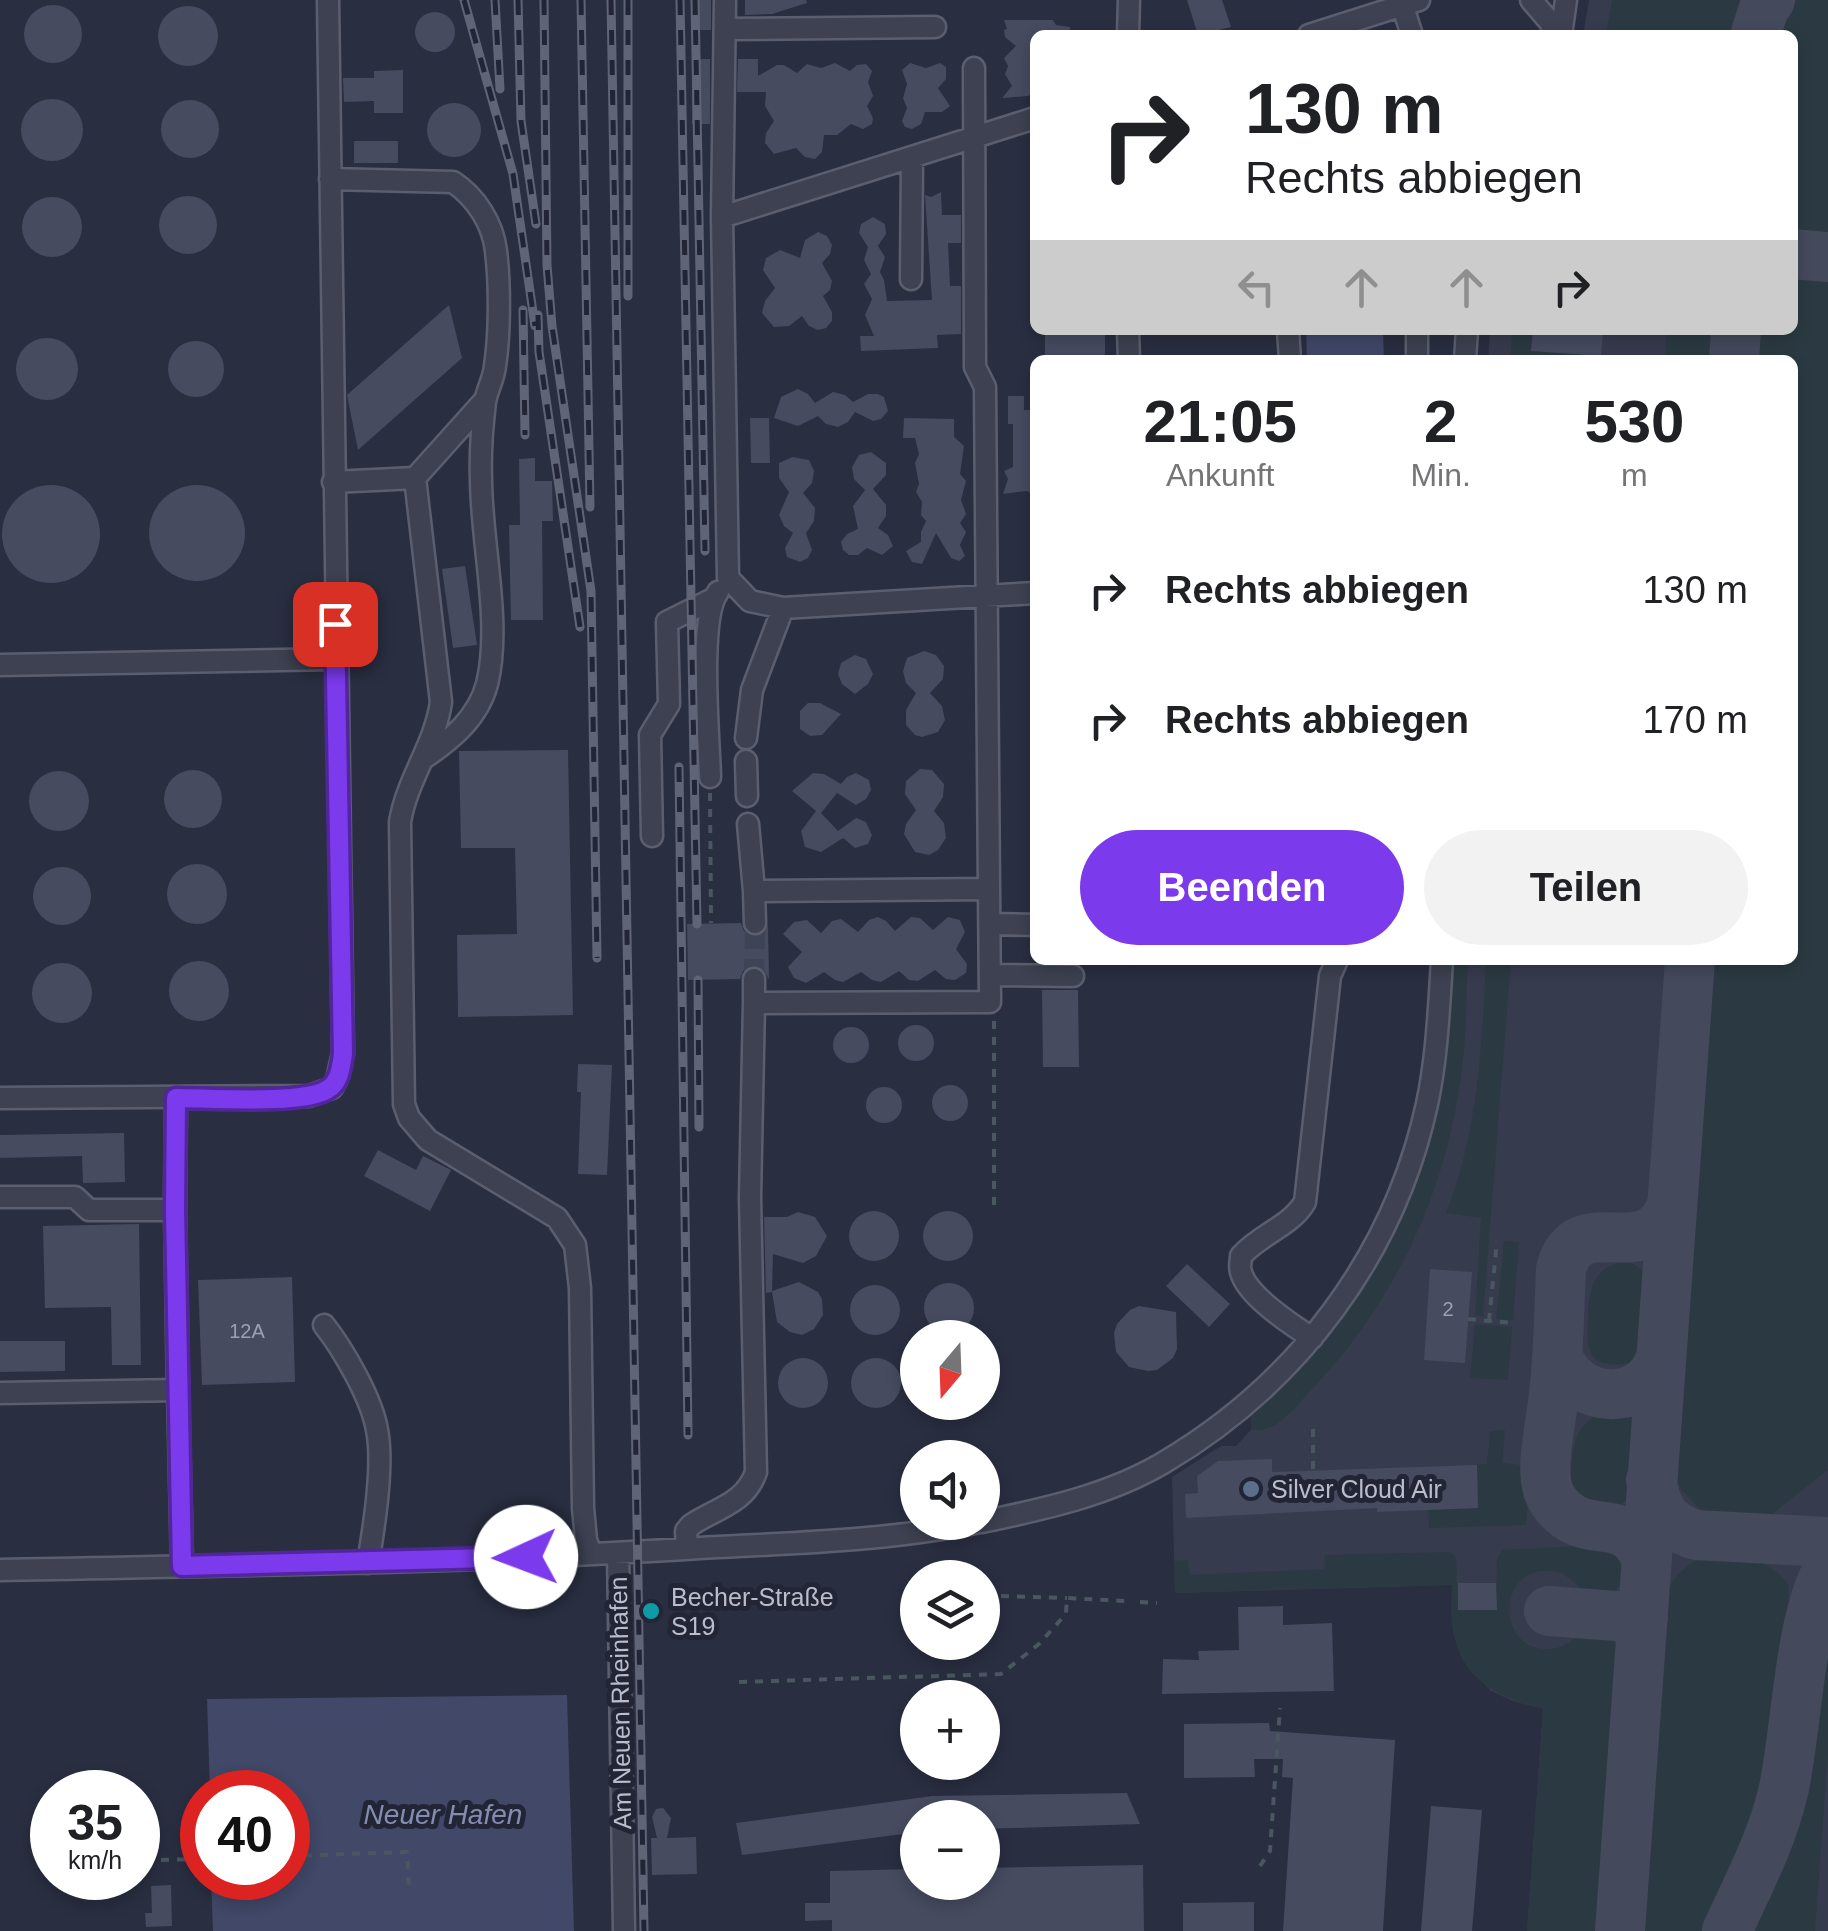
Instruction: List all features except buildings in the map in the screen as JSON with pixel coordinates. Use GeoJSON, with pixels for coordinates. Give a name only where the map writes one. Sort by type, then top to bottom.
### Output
{"type":"FeatureCollection","features":[{"type":"Feature","properties":{"kind":"street"},"geometry":{"type":"LineString","coordinates":[[0,1098],[309,1096],[332,1088],[338,1080],[343,1054],[328,0]]}},
{"type":"Feature","properties":{"kind":"street"},"geometry":{"type":"LineString","coordinates":[[652,836],[650,735],[669,704],[667,622],[712,600],[728,578],[722,217],[725,0]]}},
{"type":"Feature","properties":{"kind":"street"},"geometry":{"type":"LineString","coordinates":[[1128,30],[1129,0]]}},
{"type":"Feature","properties":{"kind":"street"},"geometry":{"type":"LineString","coordinates":[[1532,0],[1554,30]]}},
{"type":"Feature","properties":{"kind":"street"},"geometry":{"type":"LineString","coordinates":[[1559,30],[1566,0]]}},
{"type":"Feature","properties":{"kind":"street"},"geometry":{"type":"LineString","coordinates":[[1336,30],[1411,3],[1412,30]]}},
{"type":"Feature","properties":{"kind":"street"},"geometry":{"type":"LineString","coordinates":[[725,29],[934,27]]}},
{"type":"Feature","properties":{"kind":"street"},"geometry":{"type":"LineString","coordinates":[[754,1004],[992,1011],[985,386],[975,367],[974,68]]}},
{"type":"Feature","properties":{"kind":"street"},"geometry":{"type":"LineString","coordinates":[[722,217],[1030,120]]}},
{"type":"Feature","properties":{"kind":"street"},"geometry":{"type":"LineString","coordinates":[[911,279],[912,157]]}},
{"type":"Feature","properties":{"kind":"street"},"geometry":{"type":"LineString","coordinates":[[330,180],[454,182],[466,190],[486,217],[496,247],[495,366],[485,400],[481,479],[488,560],[490,667],[486,688],[471,717],[452,739],[423,758]]}},
{"type":"Feature","properties":{"kind":"street"},"geometry":{"type":"LineString","coordinates":[[333,482],[415,478],[485,400]]}},
{"type":"Feature","properties":{"kind":"street"},"geometry":{"type":"LineString","coordinates":[[415,478],[441,702],[434,733],[404,798],[400,822],[404,1104],[409,1118],[428,1140],[557,1218],[576,1245],[580,1259],[584,1508],[591,1554]]}},
{"type":"Feature","properties":{"kind":"street"},"geometry":{"type":"LineString","coordinates":[[728,578],[750,601],[783,608],[1030,593]]}},
{"type":"Feature","properties":{"kind":"street"},"geometry":{"type":"LineString","coordinates":[[710,777],[707,638],[712,600]]}},
{"type":"Feature","properties":{"kind":"street"},"geometry":{"type":"LineString","coordinates":[[746,738],[752,690],[783,608]]}},
{"type":"Feature","properties":{"kind":"street"},"geometry":{"type":"LineString","coordinates":[[0,665],[335,659]]}},
{"type":"Feature","properties":{"kind":"street"},"geometry":{"type":"LineString","coordinates":[[746,761],[747,796]]}},
{"type":"Feature","properties":{"kind":"street"},"geometry":{"type":"LineString","coordinates":[[748,824],[755,923]]}},
{"type":"Feature","properties":{"kind":"street"},"geometry":{"type":"LineString","coordinates":[[754,891],[990,889]]}},
{"type":"Feature","properties":{"kind":"street"},"geometry":{"type":"LineString","coordinates":[[990,924],[1030,924]]}},
{"type":"Feature","properties":{"kind":"street"},"geometry":{"type":"LineString","coordinates":[[1312,1338],[1279,1316],[1249,1286],[1241,1274],[1241,1256],[1253,1241],[1296,1217],[1304,1202],[1330,976],[1335,965]]}},
{"type":"Feature","properties":{"kind":"street"},"geometry":{"type":"LineString","coordinates":[[1000,1518],[1068,1502],[1162,1464],[1225,1421],[1270,1382],[1333,1314],[1368,1262],[1409,1167],[1432,1080],[1442,965]]}},
{"type":"Feature","properties":{"kind":"street"},"geometry":{"type":"LineString","coordinates":[[990,975],[1073,976]]}},
{"type":"Feature","properties":{"kind":"street"},"geometry":{"type":"LineString","coordinates":[[688,1549],[686,1531],[690,1525],[737,1500],[752,1484],[756,1472],[750,1198],[754,979]]}},
{"type":"Feature","properties":{"kind":"street"},"geometry":{"type":"LineString","coordinates":[[176,1098],[182,1566]]}},
{"type":"Feature","properties":{"kind":"street"},"geometry":{"type":"LineString","coordinates":[[0,1197],[76,1197],[89,1210],[175,1210]]}},
{"type":"Feature","properties":{"kind":"street"},"geometry":{"type":"LineString","coordinates":[[324,1325],[346,1353],[377,1429],[377,1510],[368,1563]]}},
{"type":"Feature","properties":{"kind":"street"},"geometry":{"type":"LineString","coordinates":[[0,1393],[178,1390]]}},
{"type":"Feature","properties":{"kind":"street"},"geometry":{"type":"LineString","coordinates":[[618,1553],[900,1535]]}},
{"type":"Feature","properties":{"kind":"street","name":"Am Neuen Rheinhafen"},"geometry":{"type":"LineString","coordinates":[[0,1570],[368,1563],[618,1553],[624,1931]]}},
{"type":"Feature","properties":{"kind":"path"},"geometry":{"type":"LineString","coordinates":[[710,777],[711,924]]}},
{"type":"Feature","properties":{"kind":"path"},"geometry":{"type":"LineString","coordinates":[[992,1011],[994,1206]]}},
{"type":"Feature","properties":{"kind":"path"},"geometry":{"type":"LineString","coordinates":[[1489,1321],[1497,1240]]}},
{"type":"Feature","properties":{"kind":"path"},"geometry":{"type":"LineString","coordinates":[[1468,1320],[1513,1323]]}},
{"type":"Feature","properties":{"kind":"path"},"geometry":{"type":"LineString","coordinates":[[1313,1429],[1313,1471]]}},
{"type":"Feature","properties":{"kind":"path"},"geometry":{"type":"LineString","coordinates":[[1001,1596],[1126,1601]]}},
{"type":"Feature","properties":{"kind":"path"},"geometry":{"type":"LineString","coordinates":[[739,1682],[1001,1674],[1057,1624],[1066,1613],[1067,1598]]}},
{"type":"Feature","properties":{"kind":"path"},"geometry":{"type":"LineString","coordinates":[[1140,1602],[1157,1603]]}},
{"type":"Feature","properties":{"kind":"path"},"geometry":{"type":"LineString","coordinates":[[1260,1866],[1270,1850],[1280,1708]]}},
{"type":"Feature","properties":{"kind":"path"},"geometry":{"type":"LineString","coordinates":[[310,1855],[407,1852],[409,1891]]}},
{"type":"Feature","properties":{"kind":"path"},"geometry":{"type":"LineString","coordinates":[[162,1860],[180,1860]]}},
{"type":"Feature","properties":{"kind":"shaded area"},"geometry":{"type":"Polygon","coordinates":[[[1589,0],[1828,0],[1828,1931],[1527,1931],[1543,1709],[1491,1691],[1466,1665],[1453,1632],[1452,1585],[1175,1593],[1172,1477],[1221,1446],[1236,1446],[1357,1315],[1441,1135],[1463,965],[1798,965],[1798,355],[1488,355],[1490,335],[1798,335],[1798,30],[1584,30],[1589,0]]]}},
{"type":"Feature","properties":{"kind":"shaded area"},"geometry":{"type":"Polygon","coordinates":[[[1612,0],[1744,0],[1742,30],[1607,30],[1612,0]]]}},
{"type":"Feature","properties":{"kind":"shaded area"},"geometry":{"type":"Polygon","coordinates":[[[1797,0],[1828,0],[1828,247],[1798,242],[1798,30],[1776,30],[1797,0]]]}},
{"type":"Feature","properties":{"kind":"shaded area"},"geometry":{"type":"Polygon","coordinates":[[[1798,268],[1828,269],[1828,1470],[1772,1514],[1757,1518],[1714,1515],[1699,1508],[1681,1489],[1669,1446],[1705,965],[1798,965],[1798,355],[1749,355],[1751,335],[1798,335],[1798,268]]]}},
{"type":"Feature","properties":{"kind":"shaded area"},"geometry":{"type":"Polygon","coordinates":[[[1512,335],[1532,335],[1531,350],[1584,355],[1511,355],[1512,335]]]}},
{"type":"Feature","properties":{"kind":"shaded area"},"geometry":{"type":"Polygon","coordinates":[[[1667,335],[1720,337],[1718,355],[1665,355],[1667,335]]]}},
{"type":"Feature","properties":{"kind":"shaded area"},"geometry":{"type":"Polygon","coordinates":[[[1452,965],[1468,965],[1466,1028],[1455,1113],[1431,1199],[1413,1241],[1393,1281],[1342,1355],[1285,1418],[1269,1428],[1251,1429],[1255,1409],[1345,1309],[1378,1259],[1404,1207],[1423,1152],[1447,1030],[1452,965]]]}},
{"type":"Feature","properties":{"kind":"shaded area"},"geometry":{"type":"Polygon","coordinates":[[[1486,965],[1511,965],[1483,1316],[1475,1315],[1481,1218],[1446,1213],[1472,1120],[1486,965]]]}},
{"type":"Feature","properties":{"kind":"shaded area"},"geometry":{"type":"Polygon","coordinates":[[[1504,1241],[1519,1242],[1513,1321],[1496,1319],[1504,1241]]]}},
{"type":"Feature","properties":{"kind":"shaded area"},"geometry":{"type":"Polygon","coordinates":[[[1625,1262],[1637,1266],[1650,1285],[1652,1311],[1647,1349],[1630,1363],[1607,1364],[1590,1350],[1590,1299],[1599,1274],[1625,1262]]]}},
{"type":"Feature","properties":{"kind":"shaded area"},"geometry":{"type":"Polygon","coordinates":[[[1475,1324],[1512,1327],[1508,1380],[1470,1378],[1475,1324]]]}},
{"type":"Feature","properties":{"kind":"shaded area"},"geometry":{"type":"Polygon","coordinates":[[[1598,1416],[1629,1416],[1639,1425],[1630,1494],[1621,1504],[1610,1508],[1584,1504],[1570,1484],[1578,1435],[1582,1427],[1598,1416]]]}},
{"type":"Feature","properties":{"kind":"shaded area"},"geometry":{"type":"Polygon","coordinates":[[[1505,1430],[1502,1463],[1530,1466],[1526,1525],[1429,1528],[1428,1510],[1478,1508],[1477,1465],[1487,1464],[1490,1431],[1505,1430]]]}},
{"type":"Feature","properties":{"kind":"shaded area"},"geometry":{"type":"Polygon","coordinates":[[[1605,1545],[1626,1558],[1632,1573],[1604,1602],[1552,1571],[1534,1573],[1520,1581],[1509,1609],[1519,1637],[1532,1646],[1557,1648],[1599,1627],[1625,1655],[1605,1931],[1527,1931],[1543,1709],[1498,1693],[1469,1668],[1453,1633],[1452,1585],[1175,1593],[1174,1561],[1188,1560],[1190,1575],[1324,1569],[1325,1555],[1450,1552],[1456,1557],[1458,1610],[1496,1610],[1497,1559],[1502,1550],[1605,1545]]]}},
{"type":"Feature","properties":{"kind":"shaded area"},"geometry":{"type":"Polygon","coordinates":[[[1711,1556],[1764,1564],[1789,1586],[1780,1745],[1775,1770],[1753,1840],[1714,1931],[1634,1931],[1658,1618],[1675,1578],[1690,1564],[1711,1556]]]}},
{"type":"Feature","properties":{"kind":"shaded area"},"geometry":{"type":"Polygon","coordinates":[[[1828,1637],[1828,1755],[1815,1931],[1739,1931],[1789,1820],[1828,1637]]]}},
{"type":"Feature","properties":{"kind":"water"},"geometry":{"type":"Polygon","coordinates":[[[1306,335],[1383,335],[1384,355],[1307,355],[1306,335]]]}},
{"type":"Feature","properties":{"kind":"water","name":"Neuer Hafen"},"geometry":{"type":"Polygon","coordinates":[[[567,1695],[574,1931],[213,1931],[212,1900],[310,1900],[310,1770],[209,1770],[207,1699],[567,1695]]]}},
{"type":"Feature","properties":{"kind":"taxiway"},"geometry":{"type":"LineString","coordinates":[[1757,30],[1770,0]]}},
{"type":"Feature","properties":{"kind":"taxiway"},"geometry":{"type":"LineString","coordinates":[[1798,254],[1828,257]]}},
{"type":"Feature","properties":{"kind":"taxiway"},"geometry":{"type":"LineString","coordinates":[[1734,355],[1736,335]]}},
{"type":"Feature","properties":{"kind":"taxiway"},"geometry":{"type":"LineString","coordinates":[[1620,1931],[1690,965]]}},
{"type":"Feature","properties":{"kind":"taxiway"},"geometry":{"type":"LineString","coordinates":[[1646,1558],[1629,1535],[1574,1520],[1560,1510],[1547,1486],[1546,1453],[1557,1362],[1561,1269],[1570,1250],[1597,1237],[1647,1234],[1661,1224],[1672,1205]]}},
{"type":"Feature","properties":{"kind":"taxiway"},"geometry":{"type":"LineString","coordinates":[[1558,1357],[1579,1384],[1610,1394],[1641,1386],[1653,1374],[1661,1357]]}},
{"type":"Feature","properties":{"kind":"taxiway"},"geometry":{"type":"LineString","coordinates":[[1651,1480],[1664,1515],[1677,1527],[1696,1535],[1828,1542]]}},
{"type":"Feature","properties":{"kind":"taxiway"},"geometry":{"type":"LineString","coordinates":[[1727,1931],[1779,1807],[1805,1645],[1818,1591],[1828,1569]]}},
{"type":"Feature","properties":{"kind":"taxiway"},"geometry":{"type":"LineString","coordinates":[[1549,1611],[1643,1618]]}},
{"type":"Feature","properties":{"kind":"tunnel"},"geometry":{"type":"LineString","coordinates":[[754,979],[755,923]]}},
{"type":"Feature","properties":{"kind":"railway"},"geometry":{"type":"LineString","coordinates":[[464,0],[513,174],[535,326]]}},
{"type":"Feature","properties":{"kind":"railway"},"geometry":{"type":"LineString","coordinates":[[495,0],[500,89]]}},
{"type":"Feature","properties":{"kind":"railway"},"geometry":{"type":"LineString","coordinates":[[518,0],[521,121],[536,224]]}},
{"type":"Feature","properties":{"kind":"railway"},"geometry":{"type":"LineString","coordinates":[[544,0],[547,265],[552,326],[591,591],[597,958]]}},
{"type":"Feature","properties":{"kind":"railway"},"geometry":{"type":"LineString","coordinates":[[581,0],[590,507]]}},
{"type":"Feature","properties":{"kind":"railway"},"geometry":{"type":"LineString","coordinates":[[611,0],[644,1931]]}},
{"type":"Feature","properties":{"kind":"railway"},"geometry":{"type":"LineString","coordinates":[[628,0],[628,296]]}},
{"type":"Feature","properties":{"kind":"railway"},"geometry":{"type":"LineString","coordinates":[[680,0],[697,924]]}},
{"type":"Feature","properties":{"kind":"railway"},"geometry":{"type":"LineString","coordinates":[[695,0],[705,551]]}},
{"type":"Feature","properties":{"kind":"railway"},"geometry":{"type":"LineString","coordinates":[[523,310],[525,435]]}},
{"type":"Feature","properties":{"kind":"railway"},"geometry":{"type":"LineString","coordinates":[[538,315],[539,352],[580,627]]}},
{"type":"Feature","properties":{"kind":"railway"},"geometry":{"type":"LineString","coordinates":[[679,767],[688,1435]]}},
{"type":"Feature","properties":{"kind":"railway"},"geometry":{"type":"LineString","coordinates":[[698,980],[699,1127]]}},
{"type":"Feature","properties":{"kind":"place","name":"Silver Cloud Air"},"geometry":{"type":"Point","coordinates":[1251,1489]}},
{"type":"Feature","properties":{"kind":"place","name":"Becher-Straße S19"},"geometry":{"type":"Point","coordinates":[651,1611]}},
{"type":"Feature","properties":{"kind":"route"},"geometry":{"type":"LineString","coordinates":[[335,624],[343,1054],[338,1080],[332,1088],[309,1096],[176,1098],[182,1566],[526,1557]]}}]}
